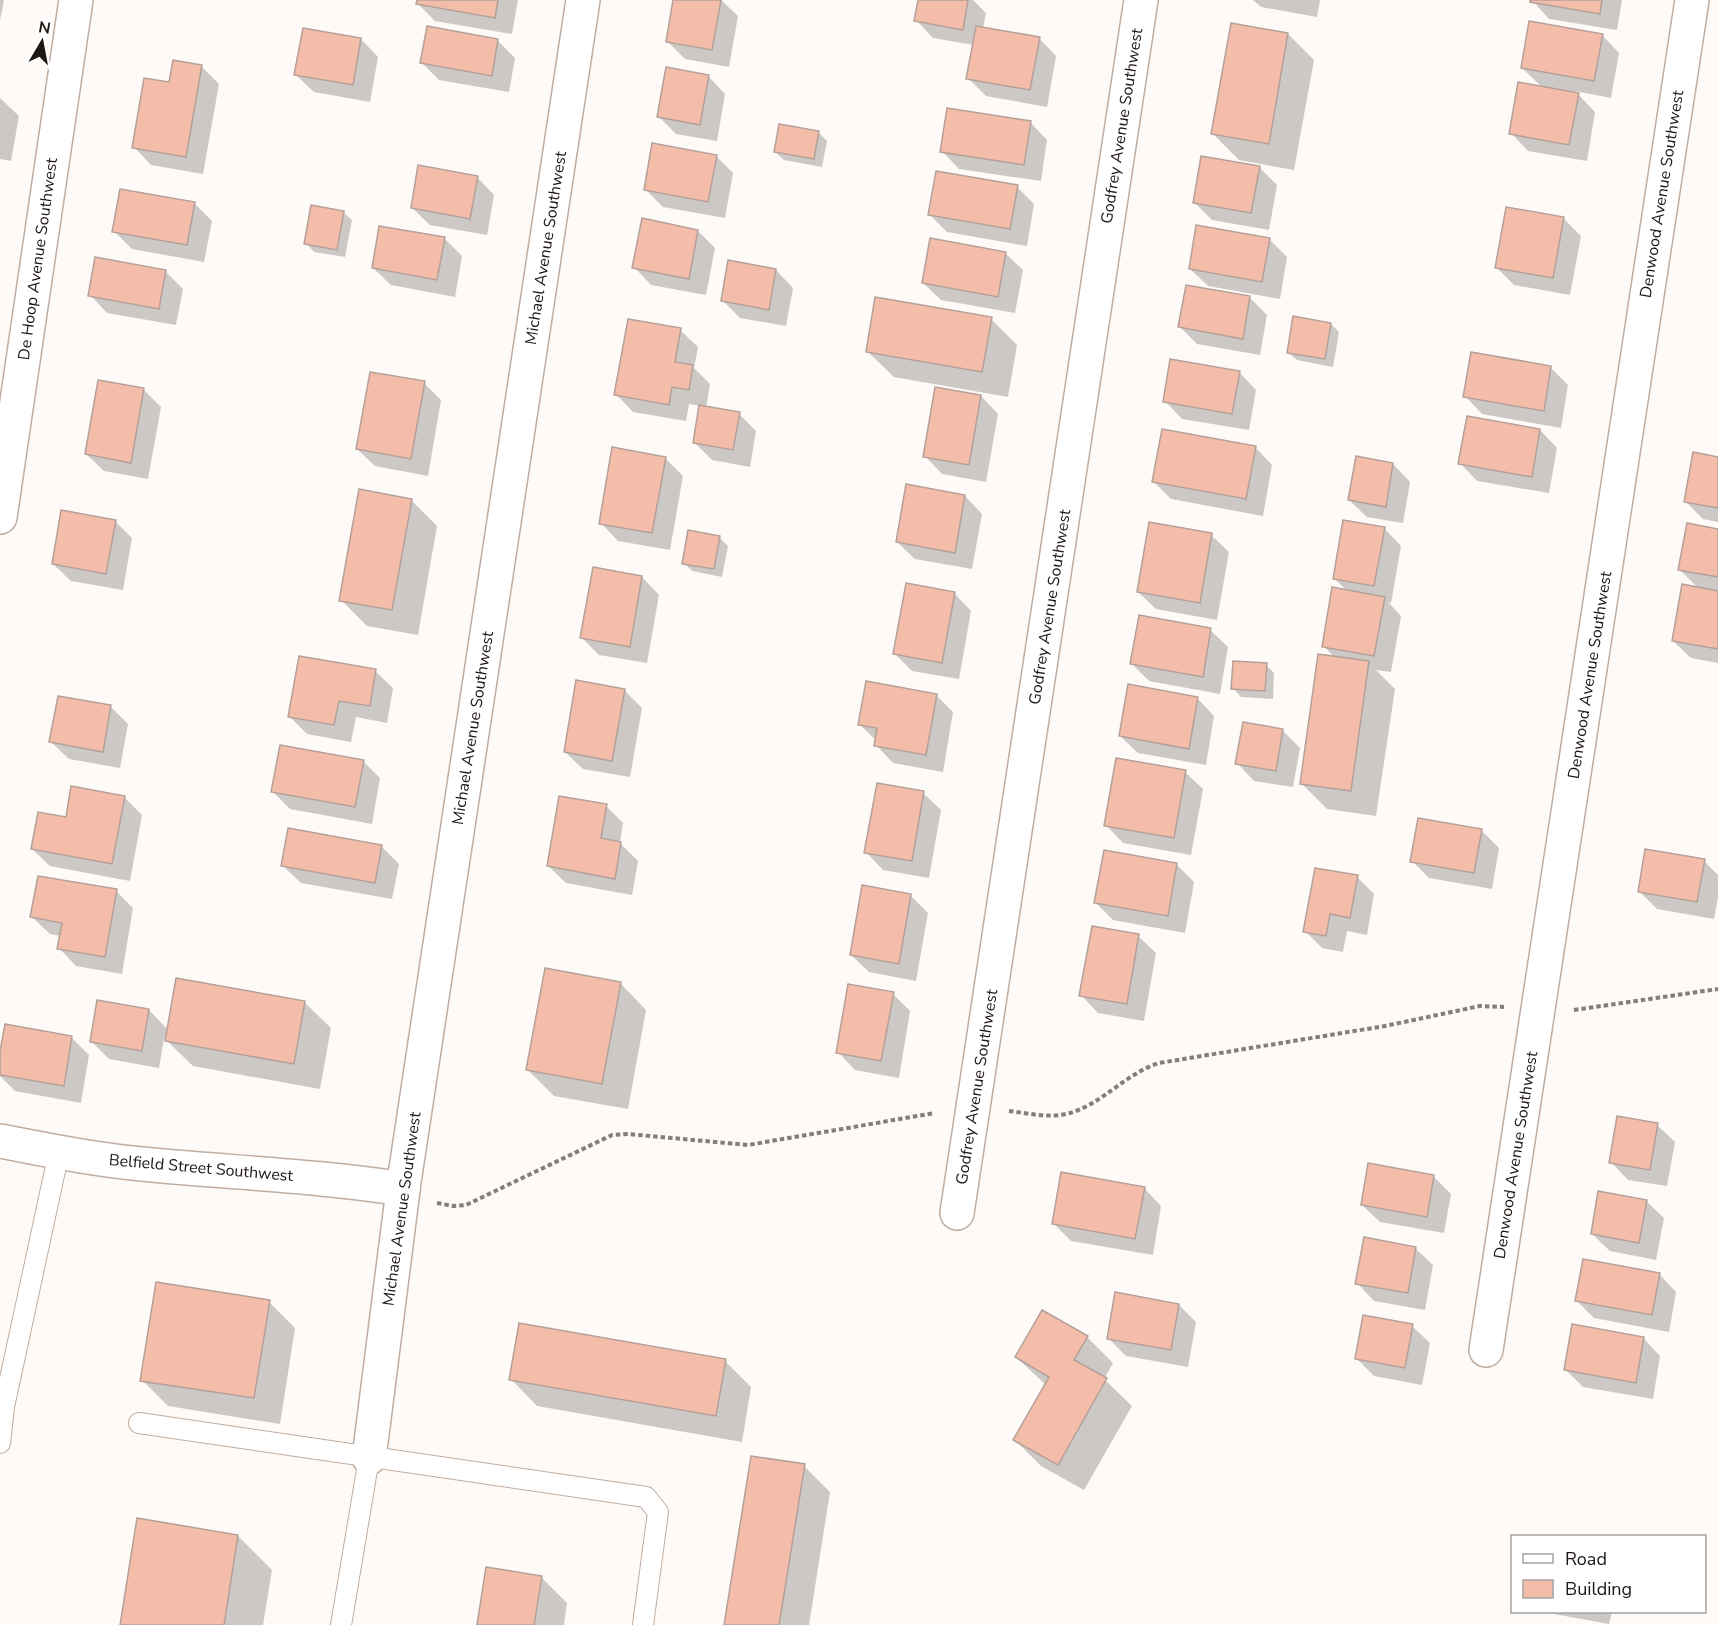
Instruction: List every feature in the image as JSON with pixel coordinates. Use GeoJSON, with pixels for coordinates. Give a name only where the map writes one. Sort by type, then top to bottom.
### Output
{"type":"FeatureCollection","features":[{"type":"Feature","properties":{"kind":"street","name":"De Hoop Avenue Southwest"},"geometry":{"type":"LineString","coordinates":[[0,517],[76,0]]}},
{"type":"Feature","properties":{"kind":"street","name":"Michael Avenue Southwest"},"geometry":{"type":"LineString","coordinates":[[369,1458],[415,1195],[584,0]]}},
{"type":"Feature","properties":{"kind":"street","name":"Godfrey Avenue Southwest"},"geometry":{"type":"LineString","coordinates":[[957,1213],[1141,0]]}},
{"type":"Feature","properties":{"kind":"street","name":"Denwood Avenue Southwest"},"geometry":{"type":"LineString","coordinates":[[1486,1350],[1692,0]]}},
{"type":"Feature","properties":{"kind":"street","name":"Belfield Street Southwest"},"geometry":{"type":"LineString","coordinates":[[0,1141],[150,1165],[357,1182],[415,1195]]}},
{"type":"Feature","properties":{"kind":"lane"},"geometry":{"type":"LineString","coordinates":[[0,1443],[4,1407],[59,1152]]}},
{"type":"Feature","properties":{"kind":"lane"},"geometry":{"type":"LineString","coordinates":[[138,1423],[646,1497],[657,1512],[643,1625]]}},
{"type":"Feature","properties":{"kind":"lane"},"geometry":{"type":"LineString","coordinates":[[341,1625],[369,1458]]}},
{"type":"Feature","properties":{"kind":"path"},"geometry":{"type":"LineString","coordinates":[[1563,1010],[1718,989]]}},
{"type":"Feature","properties":{"kind":"path"},"geometry":{"type":"LineString","coordinates":[[1006,1111],[1047,1115],[1073,1112],[1090,1105],[1144,1068],[1159,1063],[1385,1026],[1480,1006],[1514,1007]]}},
{"type":"Feature","properties":{"kind":"path"},"geometry":{"type":"LineString","coordinates":[[415,1195],[453,1206],[466,1204],[612,1135],[628,1134],[748,1145],[922,1114],[939,1113]]}},
{"type":"Feature","properties":{"kind":"building"},"geometry":{"type":"Polygon","coordinates":[[[417,0],[498,0],[495,18],[416,4],[417,0]]]}},
{"type":"Feature","properties":{"kind":"building"},"geometry":{"type":"Polygon","coordinates":[[[673,0],[721,0],[712,50],[666,42],[673,0]]]}},
{"type":"Feature","properties":{"kind":"building"},"geometry":{"type":"Polygon","coordinates":[[[918,0],[968,0],[963,30],[914,21],[918,0]]]}},
{"type":"Feature","properties":{"kind":"building"},"geometry":{"type":"Polygon","coordinates":[[[1530,0],[1602,0],[1600,14],[1530,2],[1530,0]]]}},
{"type":"Feature","properties":{"kind":"building"},"geometry":{"type":"Polygon","coordinates":[[[1529,21],[1603,34],[1594,81],[1521,68],[1529,21]]]}},
{"type":"Feature","properties":{"kind":"building"},"geometry":{"type":"Polygon","coordinates":[[[1231,23],[1288,33],[1269,144],[1211,134],[1231,23]]]}},
{"type":"Feature","properties":{"kind":"building"},"geometry":{"type":"Polygon","coordinates":[[[427,26],[498,39],[492,76],[420,63],[427,26]]]}},
{"type":"Feature","properties":{"kind":"building"},"geometry":{"type":"Polygon","coordinates":[[[976,26],[1040,37],[1030,90],[966,79],[976,26]]]}},
{"type":"Feature","properties":{"kind":"building"},"geometry":{"type":"Polygon","coordinates":[[[303,28],[361,38],[353,85],[294,75],[303,28]]]}},
{"type":"Feature","properties":{"kind":"building"},"geometry":{"type":"Polygon","coordinates":[[[173,60],[202,65],[186,157],[132,148],[144,78],[169,82],[173,60]]]}},
{"type":"Feature","properties":{"kind":"building"},"geometry":{"type":"Polygon","coordinates":[[[666,67],[709,75],[700,125],[657,117],[666,67]]]}},
{"type":"Feature","properties":{"kind":"building"},"geometry":{"type":"Polygon","coordinates":[[[1518,82],[1579,93],[1569,145],[1509,134],[1518,82]]]}},
{"type":"Feature","properties":{"kind":"building"},"geometry":{"type":"Polygon","coordinates":[[[947,108],[1031,121],[1024,165],[940,152],[947,108]]]}},
{"type":"Feature","properties":{"kind":"building"},"geometry":{"type":"Polygon","coordinates":[[[779,124],[819,131],[814,159],[774,152],[779,124]]]}},
{"type":"Feature","properties":{"kind":"building"},"geometry":{"type":"Polygon","coordinates":[[[652,143],[717,155],[708,202],[644,190],[652,143]]]}},
{"type":"Feature","properties":{"kind":"building"},"geometry":{"type":"Polygon","coordinates":[[[1201,156],[1260,166],[1251,213],[1193,203],[1201,156]]]}},
{"type":"Feature","properties":{"kind":"building"},"geometry":{"type":"Polygon","coordinates":[[[418,165],[478,176],[470,219],[411,208],[418,165]]]}},
{"type":"Feature","properties":{"kind":"building"},"geometry":{"type":"Polygon","coordinates":[[[936,171],[1018,185],[1010,229],[928,215],[936,171]]]}},
{"type":"Feature","properties":{"kind":"building"},"geometry":{"type":"Polygon","coordinates":[[[120,189],[195,202],[187,245],[112,232],[120,189]]]}},
{"type":"Feature","properties":{"kind":"building"},"geometry":{"type":"Polygon","coordinates":[[[311,205],[344,211],[337,250],[304,244],[311,205]]]}},
{"type":"Feature","properties":{"kind":"building"},"geometry":{"type":"Polygon","coordinates":[[[1506,207],[1564,217],[1553,278],[1495,268],[1506,207]]]}},
{"type":"Feature","properties":{"kind":"building"},"geometry":{"type":"Polygon","coordinates":[[[642,218],[698,230],[689,279],[632,268],[642,218]]]}},
{"type":"Feature","properties":{"kind":"building"},"geometry":{"type":"Polygon","coordinates":[[[1196,225],[1270,238],[1262,282],[1189,269],[1196,225]]]}},
{"type":"Feature","properties":{"kind":"building"},"geometry":{"type":"Polygon","coordinates":[[[379,226],[445,237],[437,280],[372,268],[379,226]]]}},
{"type":"Feature","properties":{"kind":"building"},"geometry":{"type":"Polygon","coordinates":[[[930,238],[1006,252],[998,297],[922,283],[930,238]]]}},
{"type":"Feature","properties":{"kind":"building"},"geometry":{"type":"Polygon","coordinates":[[[95,257],[166,270],[159,309],[88,296],[95,257]]]}},
{"type":"Feature","properties":{"kind":"building"},"geometry":{"type":"Polygon","coordinates":[[[728,260],[776,269],[769,310],[721,301],[728,260]]]}},
{"type":"Feature","properties":{"kind":"building"},"geometry":{"type":"Polygon","coordinates":[[[1186,285],[1250,296],[1243,339],[1178,327],[1186,285]]]}},
{"type":"Feature","properties":{"kind":"building"},"geometry":{"type":"Polygon","coordinates":[[[875,297],[992,317],[982,372],[866,352],[875,297]]]}},
{"type":"Feature","properties":{"kind":"building"},"geometry":{"type":"Polygon","coordinates":[[[1293,316],[1331,323],[1325,359],[1287,353],[1293,316]]]}},
{"type":"Feature","properties":{"kind":"building"},"geometry":{"type":"Polygon","coordinates":[[[628,319],[681,328],[675,362],[693,365],[689,390],[672,387],[669,405],[614,395],[628,319]]]}},
{"type":"Feature","properties":{"kind":"building"},"geometry":{"type":"Polygon","coordinates":[[[1471,352],[1551,366],[1544,411],[1463,397],[1471,352]]]}},
{"type":"Feature","properties":{"kind":"building"},"geometry":{"type":"Polygon","coordinates":[[[1170,359],[1240,371],[1232,414],[1163,402],[1170,359]]]}},
{"type":"Feature","properties":{"kind":"building"},"geometry":{"type":"Polygon","coordinates":[[[370,372],[425,381],[411,459],[356,449],[370,372]]]}},
{"type":"Feature","properties":{"kind":"building"},"geometry":{"type":"Polygon","coordinates":[[[98,380],[144,388],[131,463],[85,454],[98,380]]]}},
{"type":"Feature","properties":{"kind":"building"},"geometry":{"type":"Polygon","coordinates":[[[935,387],[981,395],[969,465],[923,457],[935,387]]]}},
{"type":"Feature","properties":{"kind":"building"},"geometry":{"type":"Polygon","coordinates":[[[699,405],[740,412],[733,450],[693,443],[699,405]]]}},
{"type":"Feature","properties":{"kind":"building"},"geometry":{"type":"Polygon","coordinates":[[[1467,416],[1540,429],[1532,477],[1458,464],[1467,416]]]}},
{"type":"Feature","properties":{"kind":"building"},"geometry":{"type":"Polygon","coordinates":[[[1162,429],[1256,446],[1246,499],[1152,482],[1162,429]]]}},
{"type":"Feature","properties":{"kind":"building"},"geometry":{"type":"Polygon","coordinates":[[[612,447],[666,457],[652,533],[599,524],[612,447]]]}},
{"type":"Feature","properties":{"kind":"building"},"geometry":{"type":"Polygon","coordinates":[[[1693,452],[1718,457],[1718,508],[1684,502],[1693,452]]]}},
{"type":"Feature","properties":{"kind":"building"},"geometry":{"type":"Polygon","coordinates":[[[1356,456],[1393,463],[1386,507],[1348,500],[1356,456]]]}},
{"type":"Feature","properties":{"kind":"building"},"geometry":{"type":"Polygon","coordinates":[[[906,484],[965,495],[955,553],[896,542],[906,484]]]}},
{"type":"Feature","properties":{"kind":"building"},"geometry":{"type":"Polygon","coordinates":[[[359,489],[412,499],[392,610],[339,601],[359,489]]]}},
{"type":"Feature","properties":{"kind":"building"},"geometry":{"type":"Polygon","coordinates":[[[61,510],[116,520],[106,574],[52,564],[61,510]]]}},
{"type":"Feature","properties":{"kind":"building"},"geometry":{"type":"Polygon","coordinates":[[[1343,520],[1385,527],[1374,586],[1333,579],[1343,520]]]}},
{"type":"Feature","properties":{"kind":"building"},"geometry":{"type":"Polygon","coordinates":[[[1149,522],[1212,533],[1200,603],[1137,592],[1149,522]]]}},
{"type":"Feature","properties":{"kind":"building"},"geometry":{"type":"Polygon","coordinates":[[[1687,523],[1718,529],[1718,577],[1678,570],[1687,523]]]}},
{"type":"Feature","properties":{"kind":"building"},"geometry":{"type":"Polygon","coordinates":[[[688,530],[720,536],[714,569],[682,564],[688,530]]]}},
{"type":"Feature","properties":{"kind":"building"},"geometry":{"type":"Polygon","coordinates":[[[593,567],[642,576],[630,647],[580,638],[593,567]]]}},
{"type":"Feature","properties":{"kind":"building"},"geometry":{"type":"Polygon","coordinates":[[[906,583],[955,592],[942,663],[893,654],[906,583]]]}},
{"type":"Feature","properties":{"kind":"building"},"geometry":{"type":"Polygon","coordinates":[[[1682,584],[1718,591],[1718,649],[1672,641],[1682,584]]]}},
{"type":"Feature","properties":{"kind":"building"},"geometry":{"type":"Polygon","coordinates":[[[1332,587],[1385,597],[1374,656],[1322,647],[1332,587]]]}},
{"type":"Feature","properties":{"kind":"building"},"geometry":{"type":"Polygon","coordinates":[[[1139,615],[1211,628],[1203,677],[1130,664],[1139,615]]]}},
{"type":"Feature","properties":{"kind":"building"},"geometry":{"type":"Polygon","coordinates":[[[1318,654],[1369,661],[1351,791],[1300,784],[1318,654]]]}},
{"type":"Feature","properties":{"kind":"building"},"geometry":{"type":"Polygon","coordinates":[[[299,656],[376,669],[370,706],[339,701],[334,725],[288,717],[299,656]]]}},
{"type":"Feature","properties":{"kind":"building"},"geometry":{"type":"Polygon","coordinates":[[[1233,661],[1267,663],[1265,691],[1231,689],[1233,661]]]}},
{"type":"Feature","properties":{"kind":"building"},"geometry":{"type":"Polygon","coordinates":[[[576,680],[625,689],[612,761],[564,752],[576,680]]]}},
{"type":"Feature","properties":{"kind":"building"},"geometry":{"type":"Polygon","coordinates":[[[866,681],[937,694],[926,755],[874,746],[877,728],[858,725],[866,681]]]}},
{"type":"Feature","properties":{"kind":"building"},"geometry":{"type":"Polygon","coordinates":[[[1128,684],[1198,697],[1189,749],[1119,736],[1128,684]]]}},
{"type":"Feature","properties":{"kind":"building"},"geometry":{"type":"Polygon","coordinates":[[[58,696],[111,705],[103,752],[49,742],[58,696]]]}},
{"type":"Feature","properties":{"kind":"building"},"geometry":{"type":"Polygon","coordinates":[[[1243,722],[1283,729],[1276,771],[1235,764],[1243,722]]]}},
{"type":"Feature","properties":{"kind":"building"},"geometry":{"type":"Polygon","coordinates":[[[280,745],[364,760],[355,807],[271,792],[280,745]]]}},
{"type":"Feature","properties":{"kind":"building"},"geometry":{"type":"Polygon","coordinates":[[[1116,758],[1186,770],[1174,838],[1104,826],[1116,758]]]}},
{"type":"Feature","properties":{"kind":"building"},"geometry":{"type":"Polygon","coordinates":[[[877,783],[924,791],[912,861],[864,853],[877,783]]]}},
{"type":"Feature","properties":{"kind":"building"},"geometry":{"type":"Polygon","coordinates":[[[71,786],[125,796],[112,864],[31,849],[38,812],[66,817],[71,786]]]}},
{"type":"Feature","properties":{"kind":"building"},"geometry":{"type":"Polygon","coordinates":[[[559,796],[607,804],[601,838],[621,842],[615,879],[547,866],[559,796]]]}},
{"type":"Feature","properties":{"kind":"building"},"geometry":{"type":"Polygon","coordinates":[[[1418,818],[1482,829],[1474,873],[1410,862],[1418,818]]]}},
{"type":"Feature","properties":{"kind":"building"},"geometry":{"type":"Polygon","coordinates":[[[288,828],[382,845],[375,883],[281,866],[288,828]]]}},
{"type":"Feature","properties":{"kind":"building"},"geometry":{"type":"Polygon","coordinates":[[[1645,849],[1705,859],[1697,902],[1638,892],[1645,849]]]}},
{"type":"Feature","properties":{"kind":"building"},"geometry":{"type":"Polygon","coordinates":[[[1104,850],[1177,863],[1168,916],[1094,903],[1104,850]]]}},
{"type":"Feature","properties":{"kind":"building"},"geometry":{"type":"Polygon","coordinates":[[[1315,868],[1358,875],[1350,918],[1330,914],[1326,936],[1303,932],[1315,868]]]}},
{"type":"Feature","properties":{"kind":"building"},"geometry":{"type":"Polygon","coordinates":[[[38,876],[117,889],[105,957],[57,949],[62,923],[30,917],[38,876]]]}},
{"type":"Feature","properties":{"kind":"building"},"geometry":{"type":"Polygon","coordinates":[[[862,885],[911,894],[899,964],[850,955],[862,885]]]}},
{"type":"Feature","properties":{"kind":"building"},"geometry":{"type":"Polygon","coordinates":[[[1092,926],[1139,934],[1127,1004],[1079,996],[1092,926]]]}},
{"type":"Feature","properties":{"kind":"building"},"geometry":{"type":"Polygon","coordinates":[[[545,968],[621,982],[602,1084],[526,1070],[545,968]]]}},
{"type":"Feature","properties":{"kind":"building"},"geometry":{"type":"Polygon","coordinates":[[[176,978],[305,1001],[294,1064],[165,1041],[176,978]]]}},
{"type":"Feature","properties":{"kind":"building"},"geometry":{"type":"Polygon","coordinates":[[[848,984],[894,992],[881,1061],[836,1053],[848,984]]]}},
{"type":"Feature","properties":{"kind":"building"},"geometry":{"type":"Polygon","coordinates":[[[97,1000],[149,1009],[142,1051],[90,1042],[97,1000]]]}},
{"type":"Feature","properties":{"kind":"building"},"geometry":{"type":"Polygon","coordinates":[[[5,1024],[72,1036],[64,1086],[0,1075],[0,1051],[5,1024]]]}},
{"type":"Feature","properties":{"kind":"building"},"geometry":{"type":"Polygon","coordinates":[[[1617,1116],[1658,1123],[1650,1170],[1609,1163],[1617,1116]]]}},
{"type":"Feature","properties":{"kind":"building"},"geometry":{"type":"Polygon","coordinates":[[[1368,1163],[1434,1175],[1427,1217],[1361,1205],[1368,1163]]]}},
{"type":"Feature","properties":{"kind":"building"},"geometry":{"type":"Polygon","coordinates":[[[1061,1172],[1145,1187],[1135,1239],[1052,1224],[1061,1172]]]}},
{"type":"Feature","properties":{"kind":"building"},"geometry":{"type":"Polygon","coordinates":[[[1598,1191],[1647,1200],[1639,1243],[1591,1234],[1598,1191]]]}},
{"type":"Feature","properties":{"kind":"building"},"geometry":{"type":"Polygon","coordinates":[[[1364,1237],[1416,1247],[1408,1293],[1355,1284],[1364,1237]]]}},
{"type":"Feature","properties":{"kind":"building"},"geometry":{"type":"Polygon","coordinates":[[[1583,1259],[1660,1273],[1652,1315],[1575,1301],[1583,1259]]]}},
{"type":"Feature","properties":{"kind":"building"},"geometry":{"type":"Polygon","coordinates":[[[156,1282],[270,1300],[254,1398],[140,1381],[156,1282]]]}},
{"type":"Feature","properties":{"kind":"building"},"geometry":{"type":"Polygon","coordinates":[[[1115,1292],[1179,1304],[1171,1350],[1107,1339],[1115,1292]]]}},
{"type":"Feature","properties":{"kind":"building"},"geometry":{"type":"Polygon","coordinates":[[[1042,1310],[1088,1336],[1074,1360],[1107,1378],[1058,1465],[1013,1440],[1049,1377],[1015,1357],[1042,1310]]]}},
{"type":"Feature","properties":{"kind":"building"},"geometry":{"type":"Polygon","coordinates":[[[1363,1315],[1413,1324],[1405,1368],[1355,1359],[1363,1315]]]}},
{"type":"Feature","properties":{"kind":"building"},"geometry":{"type":"Polygon","coordinates":[[[519,1323],[726,1359],[716,1416],[509,1380],[519,1323]]]}},
{"type":"Feature","properties":{"kind":"building"},"geometry":{"type":"Polygon","coordinates":[[[1572,1324],[1644,1337],[1636,1383],[1564,1370],[1572,1324]]]}},
{"type":"Feature","properties":{"kind":"building"},"geometry":{"type":"Polygon","coordinates":[[[751,1456],[805,1464],[779,1625],[724,1625],[751,1456]]]}},
{"type":"Feature","properties":{"kind":"building"},"geometry":{"type":"Polygon","coordinates":[[[137,1518],[238,1535],[224,1625],[120,1625],[137,1518]]]}},
{"type":"Feature","properties":{"kind":"building"},"geometry":{"type":"Polygon","coordinates":[[[486,1567],[542,1576],[534,1625],[477,1625],[486,1567]]]}}]}
